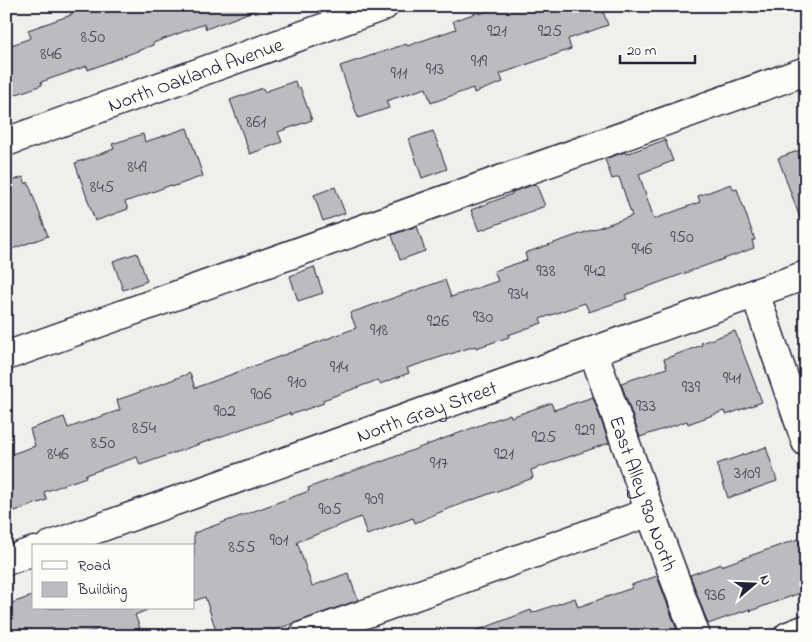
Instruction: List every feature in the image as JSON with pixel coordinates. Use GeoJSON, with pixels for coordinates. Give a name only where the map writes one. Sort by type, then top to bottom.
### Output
{"type":"FeatureCollection","features":[{"type":"Feature","properties":{"kind":"street","name":"North Oakland Avenue"},"geometry":{"type":"LineString","coordinates":[[6,142],[384,6]]}},
{"type":"Feature","properties":{"kind":"street"},"geometry":{"type":"LineString","coordinates":[[6,356],[806,71]]}},
{"type":"Feature","properties":{"kind":"street","name":"North Gray Street"},"geometry":{"type":"LineString","coordinates":[[55,544],[806,275]]}},
{"type":"Feature","properties":{"kind":"street"},"geometry":{"type":"LineString","coordinates":[[755,293],[806,442]]}},
{"type":"Feature","properties":{"kind":"street","name":"East Alley 930 North"},"geometry":{"type":"LineString","coordinates":[[593,351],[696,636]]}},
{"type":"Feature","properties":{"kind":"street"},"geometry":{"type":"LineString","coordinates":[[303,636],[650,512]]}},
{"type":"Feature","properties":{"kind":"street"},"geometry":{"type":"LineString","coordinates":[[6,561],[32,552]]}},
{"type":"Feature","properties":{"kind":"street"},"geometry":{"type":"LineString","coordinates":[[788,636],[806,630]]}},
{"type":"Feature","properties":{"kind":"building"},"geometry":{"type":"Polygon","coordinates":[[[92,6],[102,6],[104,13],[122,6],[261,6],[261,8],[206,29],[204,24],[88,70],[87,66],[41,82],[42,85],[6,98],[6,47],[31,38],[28,30],[92,6]]]}},
{"type":"Feature","properties":{"kind":"building"},"geometry":{"type":"Polygon","coordinates":[[[503,6],[601,6],[608,25],[568,39],[571,49],[500,74],[503,82],[474,93],[473,88],[431,103],[426,88],[386,101],[389,108],[358,118],[340,66],[456,29],[453,21],[503,6]]]}},
{"type":"Feature","properties":{"kind":"building"},"geometry":{"type":"Polygon","coordinates":[[[295,81],[297,88],[300,87],[312,120],[278,132],[282,142],[250,154],[230,100],[263,88],[264,92],[295,81]]]}},
{"type":"Feature","properties":{"kind":"building"},"geometry":{"type":"Polygon","coordinates":[[[187,128],[203,176],[172,187],[171,185],[125,202],[128,209],[95,221],[75,163],[114,149],[112,144],[143,134],[145,142],[187,128]]]}},
{"type":"Feature","properties":{"kind":"building"},"geometry":{"type":"Polygon","coordinates":[[[433,131],[447,169],[422,178],[409,139],[433,131]]]}},
{"type":"Feature","properties":{"kind":"building"},"geometry":{"type":"Polygon","coordinates":[[[665,140],[673,161],[639,174],[654,219],[700,202],[698,196],[731,184],[734,190],[737,189],[755,240],[752,240],[754,248],[625,295],[627,299],[589,312],[585,303],[540,319],[542,323],[508,335],[509,337],[407,368],[409,373],[380,384],[378,380],[323,400],[324,403],[290,415],[290,413],[256,424],[140,465],[137,457],[85,475],[86,477],[44,492],[47,500],[6,514],[6,456],[35,446],[30,429],[64,417],[68,428],[120,410],[117,400],[190,373],[195,388],[356,328],[350,313],[445,280],[451,297],[498,281],[494,271],[527,260],[525,253],[632,216],[619,177],[612,179],[605,159],[625,152],[626,154],[665,140]]]}},
{"type":"Feature","properties":{"kind":"building"},"geometry":{"type":"Polygon","coordinates":[[[806,148],[806,225],[803,226],[778,158],[806,148]]]}},
{"type":"Feature","properties":{"kind":"building"},"geometry":{"type":"Polygon","coordinates":[[[23,177],[26,184],[28,182],[48,236],[12,249],[6,233],[6,183],[23,177]]]}},
{"type":"Feature","properties":{"kind":"building"},"geometry":{"type":"Polygon","coordinates":[[[536,184],[545,206],[479,231],[471,210],[536,184]]]}},
{"type":"Feature","properties":{"kind":"building"},"geometry":{"type":"Polygon","coordinates":[[[335,187],[345,213],[323,221],[314,195],[335,187]]]}},
{"type":"Feature","properties":{"kind":"building"},"geometry":{"type":"Polygon","coordinates":[[[417,226],[425,251],[400,260],[392,235],[417,226]]]}},
{"type":"Feature","properties":{"kind":"building"},"geometry":{"type":"Polygon","coordinates":[[[137,253],[147,281],[123,290],[113,261],[137,253]]]}},
{"type":"Feature","properties":{"kind":"building"},"geometry":{"type":"Polygon","coordinates":[[[314,267],[323,293],[298,301],[290,276],[314,267]]]}},
{"type":"Feature","properties":{"kind":"building"},"geometry":{"type":"Polygon","coordinates":[[[735,331],[762,402],[726,415],[724,411],[688,424],[687,421],[640,437],[621,383],[667,368],[664,359],[735,331]]]}},
{"type":"Feature","properties":{"kind":"building"},"geometry":{"type":"Polygon","coordinates":[[[593,397],[609,443],[531,470],[533,478],[415,523],[413,518],[367,535],[361,517],[297,542],[312,586],[348,573],[358,600],[258,636],[218,636],[205,597],[195,601],[194,533],[309,491],[308,488],[345,474],[510,414],[511,417],[551,403],[554,410],[593,397]]]}},
{"type":"Feature","properties":{"kind":"building"},"geometry":{"type":"Polygon","coordinates":[[[766,447],[777,481],[728,498],[717,464],[766,447]]]}},
{"type":"Feature","properties":{"kind":"building"},"geometry":{"type":"Polygon","coordinates":[[[798,539],[806,561],[806,591],[708,624],[690,575],[798,539]]]}},
{"type":"Feature","properties":{"kind":"building"},"geometry":{"type":"Polygon","coordinates":[[[657,576],[678,633],[670,636],[469,636],[468,634],[531,610],[532,613],[575,598],[578,607],[632,588],[631,585],[657,576]]]}},
{"type":"Feature","properties":{"kind":"building"},"geometry":{"type":"Polygon","coordinates":[[[32,596],[32,610],[147,610],[135,615],[140,628],[117,636],[104,636],[101,628],[80,636],[6,636],[6,605],[32,596]]]}}]}
